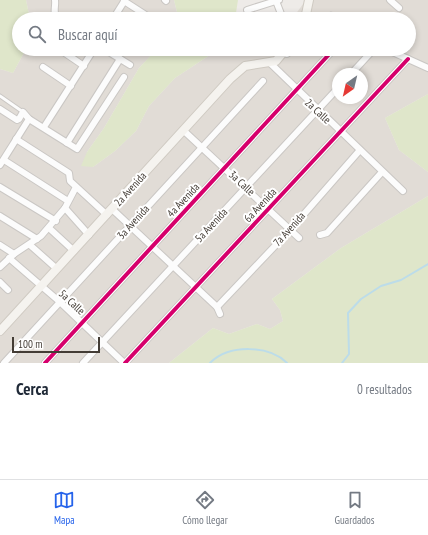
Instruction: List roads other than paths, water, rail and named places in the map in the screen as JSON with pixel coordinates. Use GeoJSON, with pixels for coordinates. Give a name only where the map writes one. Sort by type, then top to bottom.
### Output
{"type":"FeatureCollection","features":[{"type":"Feature","properties":{"kind":"main road"},"geometry":{"type":"LineString","coordinates":[[307,12],[310,0]]}},
{"type":"Feature","properties":{"kind":"main road"},"geometry":{"type":"LineString","coordinates":[[270,63],[278,60],[281,56]]}},
{"type":"Feature","properties":{"kind":"main road","name":"2a Avenida"},"geometry":{"type":"LineString","coordinates":[[0,331],[240,69],[248,65],[270,63]]}},
{"type":"Feature","properties":{"kind":"street"},"geometry":{"type":"LineString","coordinates":[[54,12],[55,0]]}},
{"type":"Feature","properties":{"kind":"street"},"geometry":{"type":"LineString","coordinates":[[117,12],[125,0],[142,12]]}},
{"type":"Feature","properties":{"kind":"street"},"geometry":{"type":"LineString","coordinates":[[390,0],[399,8]]}},
{"type":"Feature","properties":{"kind":"street"},"geometry":{"type":"LineString","coordinates":[[247,10],[278,1],[281,12]]}},
{"type":"Feature","properties":{"kind":"street"},"geometry":{"type":"LineString","coordinates":[[69,56],[84,66]]}},
{"type":"Feature","properties":{"kind":"street"},"geometry":{"type":"LineString","coordinates":[[44,128],[90,56]]}},
{"type":"Feature","properties":{"kind":"street"},"geometry":{"type":"LineString","coordinates":[[115,56],[130,65]]}},
{"type":"Feature","properties":{"kind":"street","name":"4a Avenida"},"geometry":{"type":"LineString","coordinates":[[45,363],[328,56]]}},
{"type":"Feature","properties":{"kind":"street"},"geometry":{"type":"LineString","coordinates":[[357,68],[368,56]]}},
{"type":"Feature","properties":{"kind":"street"},"geometry":{"type":"LineString","coordinates":[[401,56],[428,68]]}},
{"type":"Feature","properties":{"kind":"street"},"geometry":{"type":"LineString","coordinates":[[67,142],[120,59]]}},
{"type":"Feature","properties":{"kind":"street","name":"6a Avenida"},"geometry":{"type":"LineString","coordinates":[[125,363],[408,59]]}},
{"type":"Feature","properties":{"kind":"street","name":"2a Calle"},"geometry":{"type":"LineString","coordinates":[[270,63],[296,90],[403,191]]}},
{"type":"Feature","properties":{"kind":"street"},"geometry":{"type":"LineString","coordinates":[[43,67],[71,86]]}},
{"type":"Feature","properties":{"kind":"street"},"geometry":{"type":"LineString","coordinates":[[0,109],[17,120],[23,112],[29,119],[77,149],[124,77]]}},
{"type":"Feature","properties":{"kind":"street","name":"3a Avenida"},"geometry":{"type":"LineString","coordinates":[[4,363],[263,81]]}},
{"type":"Feature","properties":{"kind":"street","name":"5a Avenida"},"geometry":{"type":"LineString","coordinates":[[83,363],[332,94]]}},
{"type":"Feature","properties":{"kind":"street"},"geometry":{"type":"LineString","coordinates":[[29,119],[2,162],[68,201]]}},
{"type":"Feature","properties":{"kind":"street","name":"3a Calle"},"geometry":{"type":"LineString","coordinates":[[184,130],[299,238]]}},
{"type":"Feature","properties":{"kind":"street"},"geometry":{"type":"LineString","coordinates":[[16,139],[69,173],[70,181],[107,215]]}},
{"type":"Feature","properties":{"kind":"street","name":"7a Avenida"},"geometry":{"type":"LineString","coordinates":[[217,307],[290,229],[360,150]]}},
{"type":"Feature","properties":{"kind":"street"},"geometry":{"type":"LineString","coordinates":[[320,235],[327,233],[382,172]]}},
{"type":"Feature","properties":{"kind":"street"},"geometry":{"type":"LineString","coordinates":[[0,187],[56,221]]}},
{"type":"Feature","properties":{"kind":"street"},"geometry":{"type":"LineString","coordinates":[[0,267],[11,256],[30,245],[56,221],[76,187]]}},
{"type":"Feature","properties":{"kind":"street"},"geometry":{"type":"LineString","coordinates":[[65,208],[89,234]]}},
{"type":"Feature","properties":{"kind":"street"},"geometry":{"type":"LineString","coordinates":[[112,209],[217,307],[220,314]]}},
{"type":"Feature","properties":{"kind":"street"},"geometry":{"type":"LineString","coordinates":[[0,216],[36,239]]}},
{"type":"Feature","properties":{"kind":"street"},"geometry":{"type":"LineString","coordinates":[[49,228],[74,251]]}},
{"type":"Feature","properties":{"kind":"street","name":"5a Calle"},"geometry":{"type":"LineString","coordinates":[[0,245],[41,287],[60,302],[125,363]]}},
{"type":"Feature","properties":{"kind":"street"},"geometry":{"type":"LineString","coordinates":[[30,245],[57,269]]}},
{"type":"Feature","properties":{"kind":"street"},"geometry":{"type":"LineString","coordinates":[[0,282],[8,290]]}},
{"type":"Feature","properties":{"kind":"lane"},"geometry":{"type":"LineString","coordinates":[[0,96],[23,112]]}},
{"type":"Feature","properties":{"kind":"waterway"},"geometry":{"type":"LineString","coordinates":[[342,363],[349,354],[348,313],[361,299],[381,286],[401,280],[428,264]]}},
{"type":"Feature","properties":{"kind":"waterway"},"geometry":{"type":"LineString","coordinates":[[210,363],[228,352],[249,349],[270,353],[287,363]]}}]}
